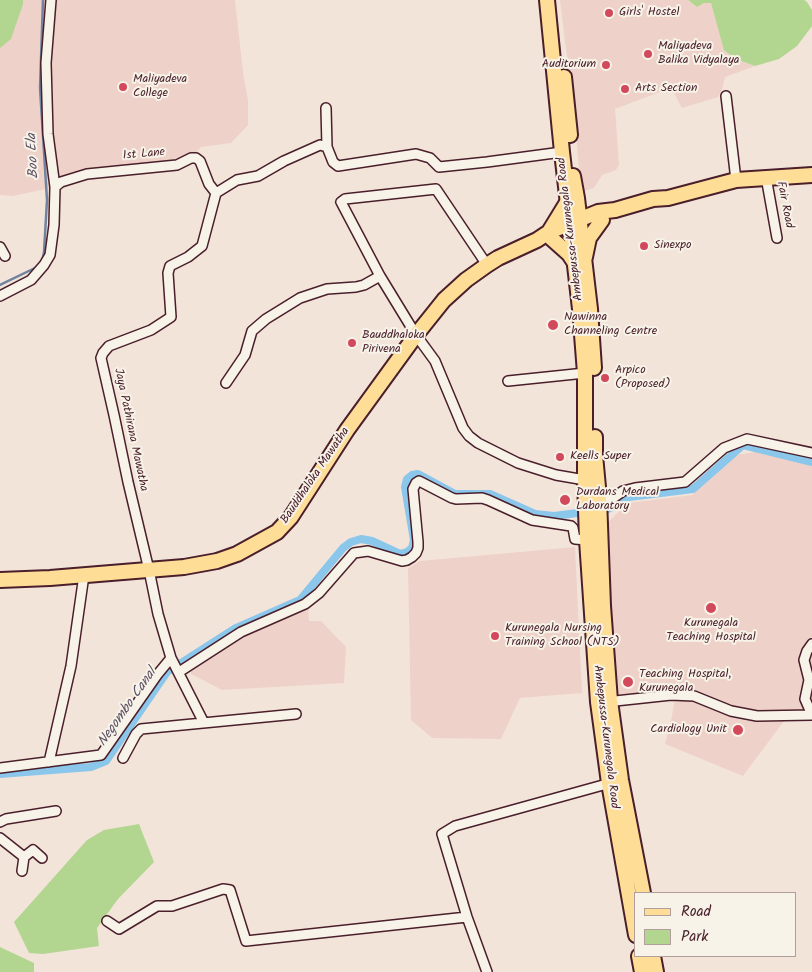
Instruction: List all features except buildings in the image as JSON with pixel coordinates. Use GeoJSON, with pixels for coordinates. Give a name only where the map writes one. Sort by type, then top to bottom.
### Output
{"type":"FeatureCollection","features":[{"type":"Feature","properties":{"kind":"main road","name":"Ambepussa-Kurunegala Road"},"geometry":{"type":"LineString","coordinates":[[547,0],[562,152],[572,200],[579,261],[580,309],[585,373],[585,480],[592,501]]}},
{"type":"Feature","properties":{"kind":"main road","name":"Ambepussa-Kurunegala Road"},"geometry":{"type":"LineString","coordinates":[[556,0],[568,108],[573,175],[572,200]]}},
{"type":"Feature","properties":{"kind":"main road","name":"Bauddhaloka Mawatha"},"geometry":{"type":"LineString","coordinates":[[0,580],[50,578],[184,567],[217,561],[237,554],[277,532],[291,517],[347,430],[416,335],[444,300],[466,280],[487,265],[537,240],[615,210],[653,199],[668,198],[736,180],[812,175]]}},
{"type":"Feature","properties":{"kind":"main road"},"geometry":{"type":"LineString","coordinates":[[572,200],[589,207],[600,216],[579,261],[550,235],[572,200]]}},
{"type":"Feature","properties":{"kind":"main road","name":"Ambepussa-Kurunegala Road"},"geometry":{"type":"LineString","coordinates":[[579,261],[590,309],[594,365],[595,455],[591,530],[604,702],[634,920]]}},
{"type":"Feature","properties":{"kind":"main road","name":"Ambepussa-Kurunegala Road"},"geometry":{"type":"LineString","coordinates":[[591,530],[602,606],[604,702]]}},
{"type":"Feature","properties":{"kind":"main road","name":"Ambepussa-Kurunegala Road"},"geometry":{"type":"LineString","coordinates":[[615,782],[643,892]]}},
{"type":"Feature","properties":{"kind":"main road"},"geometry":{"type":"LineString","coordinates":[[639,957],[642,972]]}},
{"type":"Feature","properties":{"kind":"main road"},"geometry":{"type":"LineString","coordinates":[[653,957],[656,972]]}},
{"type":"Feature","properties":{"kind":"street"},"geometry":{"type":"LineString","coordinates":[[0,296],[31,280],[50,255],[54,225],[55,187],[48,134],[46,69],[51,0]]}},
{"type":"Feature","properties":{"kind":"street"},"geometry":{"type":"LineString","coordinates":[[726,96],[736,180]]}},
{"type":"Feature","properties":{"kind":"street"},"geometry":{"type":"LineString","coordinates":[[326,108],[327,147],[333,162],[338,166],[416,154],[430,158],[440,167],[562,152]]}},
{"type":"Feature","properties":{"kind":"street"},"geometry":{"type":"LineString","coordinates":[[216,193],[237,180],[258,176],[320,145],[327,147]]}},
{"type":"Feature","properties":{"kind":"street","name":"1st Lane"},"geometry":{"type":"LineString","coordinates":[[55,187],[61,182],[87,174],[177,165],[191,158],[196,158],[200,160],[209,184],[216,193]]}},
{"type":"Feature","properties":{"kind":"street","name":"Fair Road"},"geometry":{"type":"LineString","coordinates":[[766,177],[778,238]]}},
{"type":"Feature","properties":{"kind":"street"},"geometry":{"type":"LineString","coordinates":[[487,265],[436,189],[341,202],[380,276],[416,335],[435,361],[463,428],[469,436],[478,443],[518,463],[556,475],[585,480]]}},
{"type":"Feature","properties":{"kind":"street","name":"Jaya Pathirana Mawatha"},"geometry":{"type":"LineString","coordinates":[[149,570],[101,358],[109,346],[151,330],[172,317],[168,273],[170,266],[188,257],[202,246],[216,193]]}},
{"type":"Feature","properties":{"kind":"street"},"geometry":{"type":"LineString","coordinates":[[0,247],[5,256]]}},
{"type":"Feature","properties":{"kind":"street"},"geometry":{"type":"LineString","coordinates":[[226,383],[245,355],[252,331],[266,319],[300,298],[327,289],[364,285],[380,276]]}},
{"type":"Feature","properties":{"kind":"street"},"geometry":{"type":"LineString","coordinates":[[508,380],[585,373]]}},
{"type":"Feature","properties":{"kind":"street"},"geometry":{"type":"LineString","coordinates":[[592,501],[613,498],[624,491],[635,488],[685,482],[724,448],[747,439],[812,453]]}},
{"type":"Feature","properties":{"kind":"street"},"geometry":{"type":"LineString","coordinates":[[179,672],[241,632],[305,604],[319,593],[354,553],[368,551],[402,561],[412,557],[416,553],[418,542],[413,489],[416,482],[419,481],[456,500],[482,498],[532,520],[571,526],[574,539],[591,530]]}},
{"type":"Feature","properties":{"kind":"street"},"geometry":{"type":"LineString","coordinates":[[149,570],[158,614],[171,658],[204,723]]}},
{"type":"Feature","properties":{"kind":"street"},"geometry":{"type":"LineString","coordinates":[[50,762],[71,666],[84,575]]}},
{"type":"Feature","properties":{"kind":"street"},"geometry":{"type":"LineString","coordinates":[[604,702],[671,695],[694,696],[731,711],[757,716],[812,714],[805,699],[809,680],[804,660],[806,651],[812,644]]}},
{"type":"Feature","properties":{"kind":"street"},"geometry":{"type":"LineString","coordinates":[[0,768],[101,755],[171,658]]}},
{"type":"Feature","properties":{"kind":"street"},"geometry":{"type":"LineString","coordinates":[[123,758],[136,734],[141,729],[296,714]]}},
{"type":"Feature","properties":{"kind":"street"},"geometry":{"type":"LineString","coordinates":[[487,972],[467,917],[442,834],[456,826],[615,782]]}},
{"type":"Feature","properties":{"kind":"street"},"geometry":{"type":"LineString","coordinates":[[0,822],[6,819],[56,811]]}},
{"type":"Feature","properties":{"kind":"street"},"geometry":{"type":"LineString","coordinates":[[0,838],[24,857]]}},
{"type":"Feature","properties":{"kind":"street"},"geometry":{"type":"LineString","coordinates":[[22,871],[24,857],[33,850],[42,858]]}},
{"type":"Feature","properties":{"kind":"street"},"geometry":{"type":"LineString","coordinates":[[107,921],[119,929],[157,906],[172,906],[223,889],[230,890],[246,941],[467,917]]}},
{"type":"Feature","properties":{"kind":"shaded area","name":"Maliyadeva College"},"geometry":{"type":"Polygon","coordinates":[[[0,0],[235,0],[248,101],[248,125],[231,143],[201,147],[191,158],[177,165],[87,174],[55,187],[13,196],[0,195],[0,0]]]}},
{"type":"Feature","properties":{"kind":"shaded area","name":"Maliyadeva Balika Vidyalaya"},"geometry":{"type":"Polygon","coordinates":[[[560,0],[688,0],[697,7],[704,3],[711,3],[718,25],[736,59],[755,66],[725,77],[718,97],[682,108],[674,93],[660,92],[615,109],[619,165],[616,170],[602,175],[594,188],[581,192],[575,109],[560,0]]]}},
{"type":"Feature","properties":{"kind":"shaded area","name":"Kurunegala Teaching Hospital"},"geometry":{"type":"Polygon","coordinates":[[[762,451],[812,465],[812,711],[790,713],[743,776],[665,744],[676,693],[614,695],[607,523],[628,503],[692,495],[735,455],[762,451]]]}},
{"type":"Feature","properties":{"kind":"shaded area","name":"Kurunegala Nursing Training School (NTS)"},"geometry":{"type":"Polygon","coordinates":[[[575,547],[582,693],[520,698],[501,739],[432,738],[411,720],[408,568],[420,561],[575,547]]]}},
{"type":"Feature","properties":{"kind":"shaded area"},"geometry":{"type":"Polygon","coordinates":[[[308,607],[309,621],[321,621],[346,647],[344,683],[222,690],[191,674],[191,670],[246,635],[308,607]]]}},
{"type":"Feature","properties":{"kind":"green space"},"geometry":{"type":"Polygon","coordinates":[[[0,0],[23,0],[23,4],[11,39],[0,48],[0,0]]]}},
{"type":"Feature","properties":{"kind":"green space"},"geometry":{"type":"Polygon","coordinates":[[[688,0],[804,0],[812,10],[812,26],[797,46],[779,59],[755,66],[736,59],[724,50],[711,3],[704,3],[697,7],[688,0]]]}},
{"type":"Feature","properties":{"kind":"green space"},"geometry":{"type":"Polygon","coordinates":[[[139,824],[154,862],[118,899],[97,928],[99,946],[43,954],[29,953],[14,922],[87,840],[104,830],[139,824]]]}},
{"type":"Feature","properties":{"kind":"green space"},"geometry":{"type":"Polygon","coordinates":[[[0,947],[34,963],[34,972],[0,972],[0,947]]]}},
{"type":"Feature","properties":{"kind":"waterway","name":"Boo Ela"},"geometry":{"type":"LineString","coordinates":[[0,285],[35,268],[42,262],[44,252],[47,200],[40,88],[43,0]]}},
{"type":"Feature","properties":{"kind":"waterway","name":"Negombo Canal"},"geometry":{"type":"LineString","coordinates":[[0,774],[91,767],[106,761],[167,672],[234,629],[300,600],[343,548],[351,542],[361,539],[372,541],[400,554],[407,552],[412,548],[414,540],[405,487],[407,479],[412,475],[418,474],[455,494],[490,494],[535,514],[554,516],[608,509],[629,497],[693,489],[743,445],[812,462]]}},
{"type":"Feature","properties":{"kind":"place","name":"Girls' Hostel"},"geometry":{"type":"Point","coordinates":[609,13]}},
{"type":"Feature","properties":{"kind":"place","name":"Maliyadeva Balika Vidyalaya"},"geometry":{"type":"Point","coordinates":[648,54]}},
{"type":"Feature","properties":{"kind":"place","name":"Auditorium"},"geometry":{"type":"Point","coordinates":[606,65]}},
{"type":"Feature","properties":{"kind":"place","name":"Maliyadeva College"},"geometry":{"type":"Point","coordinates":[123,87]}},
{"type":"Feature","properties":{"kind":"place","name":"Arts Section"},"geometry":{"type":"Point","coordinates":[625,89]}},
{"type":"Feature","properties":{"kind":"place","name":"Sinexpo"},"geometry":{"type":"Point","coordinates":[644,246]}},
{"type":"Feature","properties":{"kind":"place","name":"Nawinna Channeling Centre"},"geometry":{"type":"Point","coordinates":[553,325]}},
{"type":"Feature","properties":{"kind":"place","name":"Bauddhaloka Pirivena"},"geometry":{"type":"Point","coordinates":[352,343]}},
{"type":"Feature","properties":{"kind":"place","name":"Arpico (Proposed)"},"geometry":{"type":"Point","coordinates":[605,378]}},
{"type":"Feature","properties":{"kind":"place","name":"Keells Super"},"geometry":{"type":"Point","coordinates":[560,457]}},
{"type":"Feature","properties":{"kind":"place","name":"Durdans Medical Laboratory"},"geometry":{"type":"Point","coordinates":[565,500]}},
{"type":"Feature","properties":{"kind":"place","name":"Kurunegala Teaching Hospital"},"geometry":{"type":"Point","coordinates":[711,608]}},
{"type":"Feature","properties":{"kind":"place","name":"Kurunegala Nursing Training School (NTS)"},"geometry":{"type":"Point","coordinates":[495,636]}},
{"type":"Feature","properties":{"kind":"place","name":"Teaching Hospital, Kurunegala"},"geometry":{"type":"Point","coordinates":[628,682]}},
{"type":"Feature","properties":{"kind":"place","name":"Cardiology Unit"},"geometry":{"type":"Point","coordinates":[738,730]}}]}
